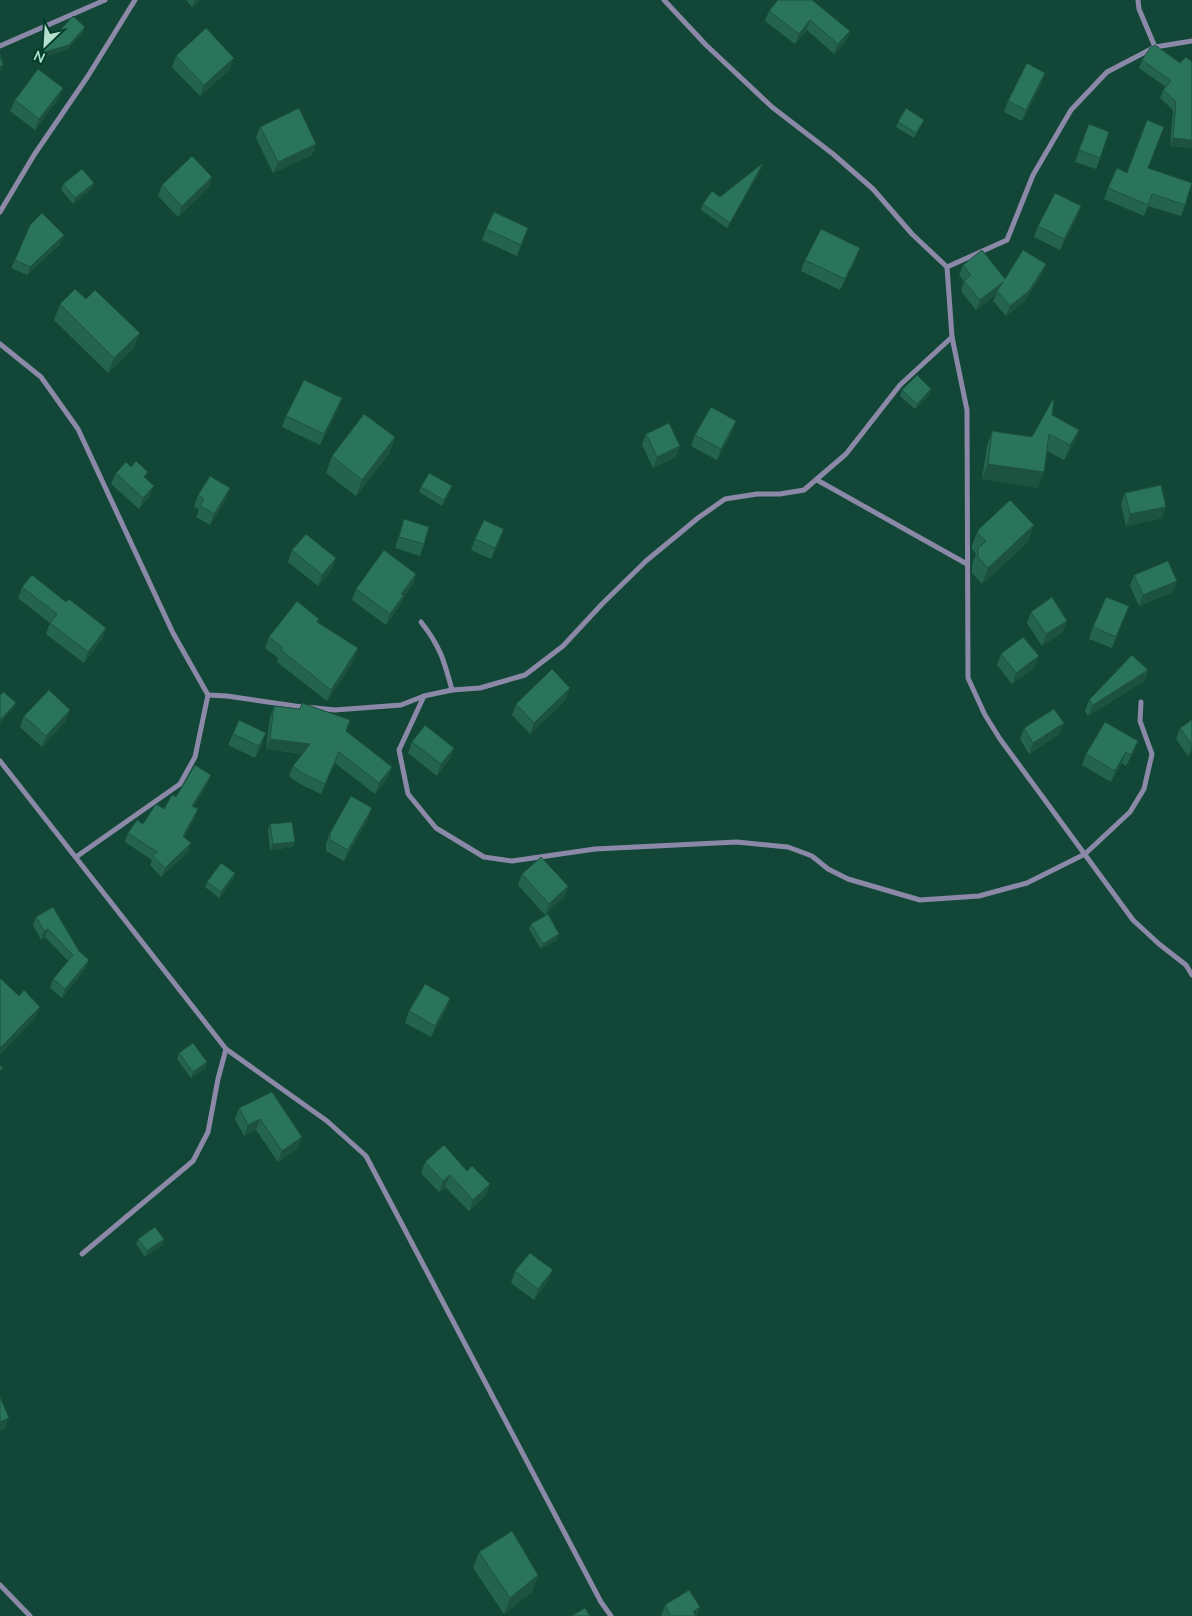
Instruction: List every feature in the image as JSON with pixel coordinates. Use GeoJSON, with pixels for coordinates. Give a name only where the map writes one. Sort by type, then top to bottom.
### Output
{"type":"FeatureCollection","features":[{"type":"Feature","properties":{"kind":"street"},"geometry":{"type":"LineString","coordinates":[[0,46],[105,0]]}},
{"type":"Feature","properties":{"kind":"street"},"geometry":{"type":"LineString","coordinates":[[0,212],[34,155],[88,76],[135,0]]}},
{"type":"Feature","properties":{"kind":"street"},"geometry":{"type":"LineString","coordinates":[[664,0],[706,46],[772,107],[873,189],[912,234],[947,267],[952,337],[967,410],[968,678],[985,715],[1000,740],[1133,920],[1186,965],[1192,975]]}},
{"type":"Feature","properties":{"kind":"street"},"geometry":{"type":"LineString","coordinates":[[1138,0],[1139,9],[1155,47]]}},
{"type":"Feature","properties":{"kind":"street"},"geometry":{"type":"LineString","coordinates":[[947,267],[1007,240],[1033,175],[1071,110],[1107,72],[1155,47],[1192,41]]}},
{"type":"Feature","properties":{"kind":"street"},"geometry":{"type":"LineString","coordinates":[[208,695],[335,710],[401,705],[424,696],[452,690],[480,688],[525,676],[563,646],[646,561],[698,518],[726,499],[804,490],[817,480],[846,454],[900,385],[952,337]]}},
{"type":"Feature","properties":{"kind":"street"},"geometry":{"type":"LineString","coordinates":[[0,344],[41,378],[78,429],[173,633],[208,695],[195,757],[180,784],[76,857]]}},
{"type":"Feature","properties":{"kind":"street"},"geometry":{"type":"LineString","coordinates":[[817,480],[967,564]]}},
{"type":"Feature","properties":{"kind":"street"},"geometry":{"type":"LineString","coordinates":[[421,622],[442,652],[452,690]]}},
{"type":"Feature","properties":{"kind":"street"},"geometry":{"type":"LineString","coordinates":[[424,696],[399,750],[408,794],[436,828],[484,857],[512,861],[595,849],[663,844],[746,842],[788,847],[812,856],[828,869],[848,879],[920,900],[979,896],[1027,883],[1085,854],[1130,812],[1144,789],[1152,754],[1140,721],[1141,702]]}},
{"type":"Feature","properties":{"kind":"street"},"geometry":{"type":"LineString","coordinates":[[0,761],[226,1049],[327,1121],[366,1156],[601,1602],[611,1616]]}},
{"type":"Feature","properties":{"kind":"street"},"geometry":{"type":"LineString","coordinates":[[82,1254],[193,1161],[208,1132],[226,1049]]}},
{"type":"Feature","properties":{"kind":"street"},"geometry":{"type":"LineString","coordinates":[[0,1584],[30,1616]]}},
{"type":"Feature","properties":{"kind":"building"},"geometry":{"type":"Polygon","coordinates":[[[778,0],[812,0],[850,31],[838,44],[810,20],[799,34],[769,11],[778,0]]]}},
{"type":"Feature","properties":{"kind":"building"},"geometry":{"type":"Polygon","coordinates":[[[73,16],[85,27],[69,45],[38,54],[73,16]]]}},
{"type":"Feature","properties":{"kind":"building"},"geometry":{"type":"Polygon","coordinates":[[[206,28],[234,58],[204,85],[176,56],[206,28]]]}},
{"type":"Feature","properties":{"kind":"building"},"geometry":{"type":"Polygon","coordinates":[[[1155,45],[1180,63],[1186,57],[1192,62],[1192,140],[1173,138],[1176,102],[1163,90],[1171,81],[1142,60],[1150,48],[1155,45]]]}},
{"type":"Feature","properties":{"kind":"building"},"geometry":{"type":"Polygon","coordinates":[[[0,54],[3,65],[0,66],[0,54]]]}},
{"type":"Feature","properties":{"kind":"building"},"geometry":{"type":"Polygon","coordinates":[[[1027,63],[1045,73],[1026,110],[1008,101],[1027,63]]]}},
{"type":"Feature","properties":{"kind":"building"},"geometry":{"type":"Polygon","coordinates":[[[38,69],[63,88],[39,119],[15,100],[38,69]]]}},
{"type":"Feature","properties":{"kind":"building"},"geometry":{"type":"Polygon","coordinates":[[[299,108],[316,144],[278,162],[260,127],[299,108]]]}},
{"type":"Feature","properties":{"kind":"building"},"geometry":{"type":"Polygon","coordinates":[[[906,108],[924,120],[916,133],[898,122],[906,108]]]}},
{"type":"Feature","properties":{"kind":"building"},"geometry":{"type":"Polygon","coordinates":[[[1147,120],[1164,127],[1148,168],[1192,183],[1185,205],[1152,194],[1148,205],[1108,188],[1117,168],[1127,173],[1147,120]]]}},
{"type":"Feature","properties":{"kind":"building"},"geometry":{"type":"Polygon","coordinates":[[[1089,124],[1109,132],[1100,158],[1079,150],[1089,124]]]}},
{"type":"Feature","properties":{"kind":"building"},"geometry":{"type":"Polygon","coordinates":[[[192,156],[212,177],[182,206],[162,185],[192,156]]]}},
{"type":"Feature","properties":{"kind":"building"},"geometry":{"type":"Polygon","coordinates":[[[763,163],[730,223],[703,204],[712,191],[720,197],[763,163]]]}},
{"type":"Feature","properties":{"kind":"building"},"geometry":{"type":"Polygon","coordinates":[[[82,169],[94,183],[75,198],[63,184],[82,169]]]}},
{"type":"Feature","properties":{"kind":"building"},"geometry":{"type":"Polygon","coordinates":[[[1055,193],[1081,206],[1064,239],[1038,226],[1055,193]]]}},
{"type":"Feature","properties":{"kind":"building"},"geometry":{"type":"Polygon","coordinates":[[[494,212],[528,228],[521,245],[486,229],[494,212]]]}},
{"type":"Feature","properties":{"kind":"building"},"geometry":{"type":"Polygon","coordinates":[[[42,213],[64,235],[30,267],[15,260],[30,225],[42,213]]]}},
{"type":"Feature","properties":{"kind":"building"},"geometry":{"type":"Polygon","coordinates":[[[821,229],[860,248],[845,279],[805,260],[821,229]]]}},
{"type":"Feature","properties":{"kind":"building"},"geometry":{"type":"Polygon","coordinates":[[[982,250],[1005,279],[1023,250],[1046,264],[1029,291],[1010,306],[997,291],[1003,282],[980,300],[964,281],[971,275],[963,265],[982,250]]]}},
{"type":"Feature","properties":{"kind":"building"},"geometry":{"type":"Polygon","coordinates":[[[75,289],[86,299],[95,290],[140,333],[114,358],[60,304],[75,289]]]}},
{"type":"Feature","properties":{"kind":"building"},"geometry":{"type":"Polygon","coordinates":[[[917,375],[931,389],[917,404],[902,390],[917,375]]]}},
{"type":"Feature","properties":{"kind":"building"},"geometry":{"type":"Polygon","coordinates":[[[304,380],[342,398],[324,434],[286,416],[304,380]]]}},
{"type":"Feature","properties":{"kind":"building"},"geometry":{"type":"Polygon","coordinates":[[[1053,399],[1052,415],[1079,430],[1070,445],[1049,434],[1044,472],[988,464],[992,431],[1032,437],[1053,399]]]}},
{"type":"Feature","properties":{"kind":"building"},"geometry":{"type":"Polygon","coordinates":[[[711,407],[736,421],[721,449],[695,435],[711,407]]]}},
{"type":"Feature","properties":{"kind":"building"},"geometry":{"type":"Polygon","coordinates":[[[364,414],[395,437],[362,480],[332,456],[364,414]]]}},
{"type":"Feature","properties":{"kind":"building"},"geometry":{"type":"Polygon","coordinates":[[[669,423],[680,446],[657,457],[646,434],[669,423]]]}},
{"type":"Feature","properties":{"kind":"building"},"geometry":{"type":"Polygon","coordinates":[[[136,461],[148,472],[144,477],[154,486],[143,498],[116,473],[126,462],[131,467],[136,461]]]}},
{"type":"Feature","properties":{"kind":"building"},"geometry":{"type":"Polygon","coordinates":[[[429,473],[452,486],[444,500],[421,487],[429,473]]]}},
{"type":"Feature","properties":{"kind":"building"},"geometry":{"type":"Polygon","coordinates":[[[210,476],[230,488],[214,514],[200,506],[204,499],[198,495],[210,476]]]}},
{"type":"Feature","properties":{"kind":"building"},"geometry":{"type":"Polygon","coordinates":[[[1161,485],[1166,507],[1130,514],[1125,493],[1161,485]]]}},
{"type":"Feature","properties":{"kind":"building"},"geometry":{"type":"Polygon","coordinates":[[[1010,500],[1034,525],[988,568],[978,557],[978,548],[986,541],[978,533],[978,530],[1010,500]]]}},
{"type":"Feature","properties":{"kind":"building"},"geometry":{"type":"Polygon","coordinates":[[[404,519],[429,527],[424,544],[399,537],[404,519]]]}},
{"type":"Feature","properties":{"kind":"building"},"geometry":{"type":"Polygon","coordinates":[[[484,520],[504,529],[495,548],[475,539],[484,520]]]}},
{"type":"Feature","properties":{"kind":"building"},"geometry":{"type":"Polygon","coordinates":[[[306,534],[336,558],[322,575],[292,550],[306,534]]]}},
{"type":"Feature","properties":{"kind":"building"},"geometry":{"type":"Polygon","coordinates":[[[384,550],[416,574],[401,594],[404,595],[390,614],[356,589],[384,550]]]}},
{"type":"Feature","properties":{"kind":"building"},"geometry":{"type":"Polygon","coordinates":[[[1168,561],[1177,581],[1143,595],[1134,575],[1168,561]]]}},
{"type":"Feature","properties":{"kind":"building"},"geometry":{"type":"Polygon","coordinates":[[[32,575],[66,602],[69,599],[106,628],[88,652],[50,623],[57,614],[22,587],[32,575]]]}},
{"type":"Feature","properties":{"kind":"building"},"geometry":{"type":"Polygon","coordinates":[[[1052,597],[1067,621],[1046,634],[1031,612],[1052,597]]]}},
{"type":"Feature","properties":{"kind":"building"},"geometry":{"type":"Polygon","coordinates":[[[1106,597],[1129,606],[1116,637],[1093,627],[1106,597]]]}},
{"type":"Feature","properties":{"kind":"building"},"geometry":{"type":"Polygon","coordinates":[[[297,601],[319,619],[317,622],[358,648],[331,690],[281,650],[283,648],[269,637],[297,601]]]}},
{"type":"Feature","properties":{"kind":"building"},"geometry":{"type":"Polygon","coordinates":[[[1023,637],[1039,656],[1016,673],[1001,654],[1023,637]]]}},
{"type":"Feature","properties":{"kind":"building"},"geometry":{"type":"Polygon","coordinates":[[[1132,655],[1148,670],[1093,705],[1089,700],[1132,655]]]}},
{"type":"Feature","properties":{"kind":"building"},"geometry":{"type":"Polygon","coordinates":[[[552,669],[570,688],[534,723],[516,704],[552,669]]]}},
{"type":"Feature","properties":{"kind":"building"},"geometry":{"type":"Polygon","coordinates":[[[49,690],[70,710],[46,736],[24,716],[49,690]]]}},
{"type":"Feature","properties":{"kind":"building"},"geometry":{"type":"Polygon","coordinates":[[[4,692],[16,703],[0,720],[0,695],[4,692]]]}},
{"type":"Feature","properties":{"kind":"building"},"geometry":{"type":"Polygon","coordinates":[[[302,703],[350,720],[346,731],[392,767],[379,783],[339,752],[325,784],[302,773],[293,766],[310,744],[270,739],[274,706],[300,709],[302,703]]]}},
{"type":"Feature","properties":{"kind":"building"},"geometry":{"type":"Polygon","coordinates":[[[1054,709],[1064,723],[1033,743],[1024,728],[1054,709]]]}},
{"type":"Feature","properties":{"kind":"building"},"geometry":{"type":"Polygon","coordinates":[[[239,720],[266,733],[259,746],[233,734],[239,720]]]}},
{"type":"Feature","properties":{"kind":"building"},"geometry":{"type":"Polygon","coordinates":[[[1192,720],[1192,745],[1180,728],[1192,720]]]}},
{"type":"Feature","properties":{"kind":"building"},"geometry":{"type":"Polygon","coordinates":[[[1105,722],[1138,741],[1131,755],[1126,752],[1115,771],[1086,754],[1105,722]]]}},
{"type":"Feature","properties":{"kind":"building"},"geometry":{"type":"Polygon","coordinates":[[[425,725],[454,748],[441,764],[412,742],[425,725]]]}},
{"type":"Feature","properties":{"kind":"building"},"geometry":{"type":"Polygon","coordinates":[[[195,765],[211,775],[192,806],[198,809],[183,836],[191,843],[165,868],[153,856],[157,852],[128,833],[137,820],[143,824],[156,804],[164,809],[172,795],[176,797],[195,765]]]}},
{"type":"Feature","properties":{"kind":"building"},"geometry":{"type":"Polygon","coordinates":[[[351,796],[372,808],[348,850],[330,840],[330,833],[351,796]]]}},
{"type":"Feature","properties":{"kind":"building"},"geometry":{"type":"Polygon","coordinates":[[[292,822],[295,842],[273,844],[270,824],[292,822]]]}},
{"type":"Feature","properties":{"kind":"building"},"geometry":{"type":"Polygon","coordinates":[[[541,857],[568,886],[549,904],[522,874],[541,857]]]}},
{"type":"Feature","properties":{"kind":"building"},"geometry":{"type":"Polygon","coordinates":[[[221,863],[235,873],[221,892],[207,882],[221,863]]]}},
{"type":"Feature","properties":{"kind":"building"},"geometry":{"type":"Polygon","coordinates":[[[53,907],[79,951],[89,960],[65,989],[53,979],[73,955],[48,929],[44,931],[36,917],[53,907]]]}},
{"type":"Feature","properties":{"kind":"building"},"geometry":{"type":"Polygon","coordinates":[[[548,914],[559,934],[543,944],[531,924],[548,914]]]}},
{"type":"Feature","properties":{"kind":"building"},"geometry":{"type":"Polygon","coordinates":[[[0,978],[19,996],[24,990],[40,1007],[0,1048],[0,978]]]}},
{"type":"Feature","properties":{"kind":"building"},"geometry":{"type":"Polygon","coordinates":[[[425,984],[450,998],[435,1026],[409,1011],[425,984]]]}},
{"type":"Feature","properties":{"kind":"building"},"geometry":{"type":"Polygon","coordinates":[[[193,1043],[207,1062],[193,1072],[179,1053],[193,1043]]]}},
{"type":"Feature","properties":{"kind":"building"},"geometry":{"type":"Polygon","coordinates":[[[272,1092],[302,1137],[282,1151],[260,1119],[248,1125],[239,1108],[272,1092]]]}},
{"type":"Feature","properties":{"kind":"building"},"geometry":{"type":"Polygon","coordinates":[[[444,1145],[467,1171],[472,1166],[490,1184],[473,1200],[450,1175],[443,1181],[425,1162],[444,1145]]]}},
{"type":"Feature","properties":{"kind":"building"},"geometry":{"type":"Polygon","coordinates":[[[155,1227],[164,1239],[147,1251],[138,1239],[155,1227]]]}},
{"type":"Feature","properties":{"kind":"building"},"geometry":{"type":"Polygon","coordinates":[[[530,1253],[553,1270],[538,1289],[515,1271],[530,1253]]]}},
{"type":"Feature","properties":{"kind":"building"},"geometry":{"type":"Polygon","coordinates":[[[0,1397],[9,1418],[0,1422],[0,1397]]]}},
{"type":"Feature","properties":{"kind":"building"},"geometry":{"type":"Polygon","coordinates":[[[512,1531],[538,1575],[510,1598],[479,1552],[512,1531]]]}},
{"type":"Feature","properties":{"kind":"building"},"geometry":{"type":"Polygon","coordinates":[[[689,1590],[700,1607],[693,1612],[696,1616],[671,1616],[665,1605],[689,1590]]]}},
{"type":"Feature","properties":{"kind":"building"},"geometry":{"type":"Polygon","coordinates":[[[585,1608],[590,1616],[571,1616],[585,1608]]]}}]}
